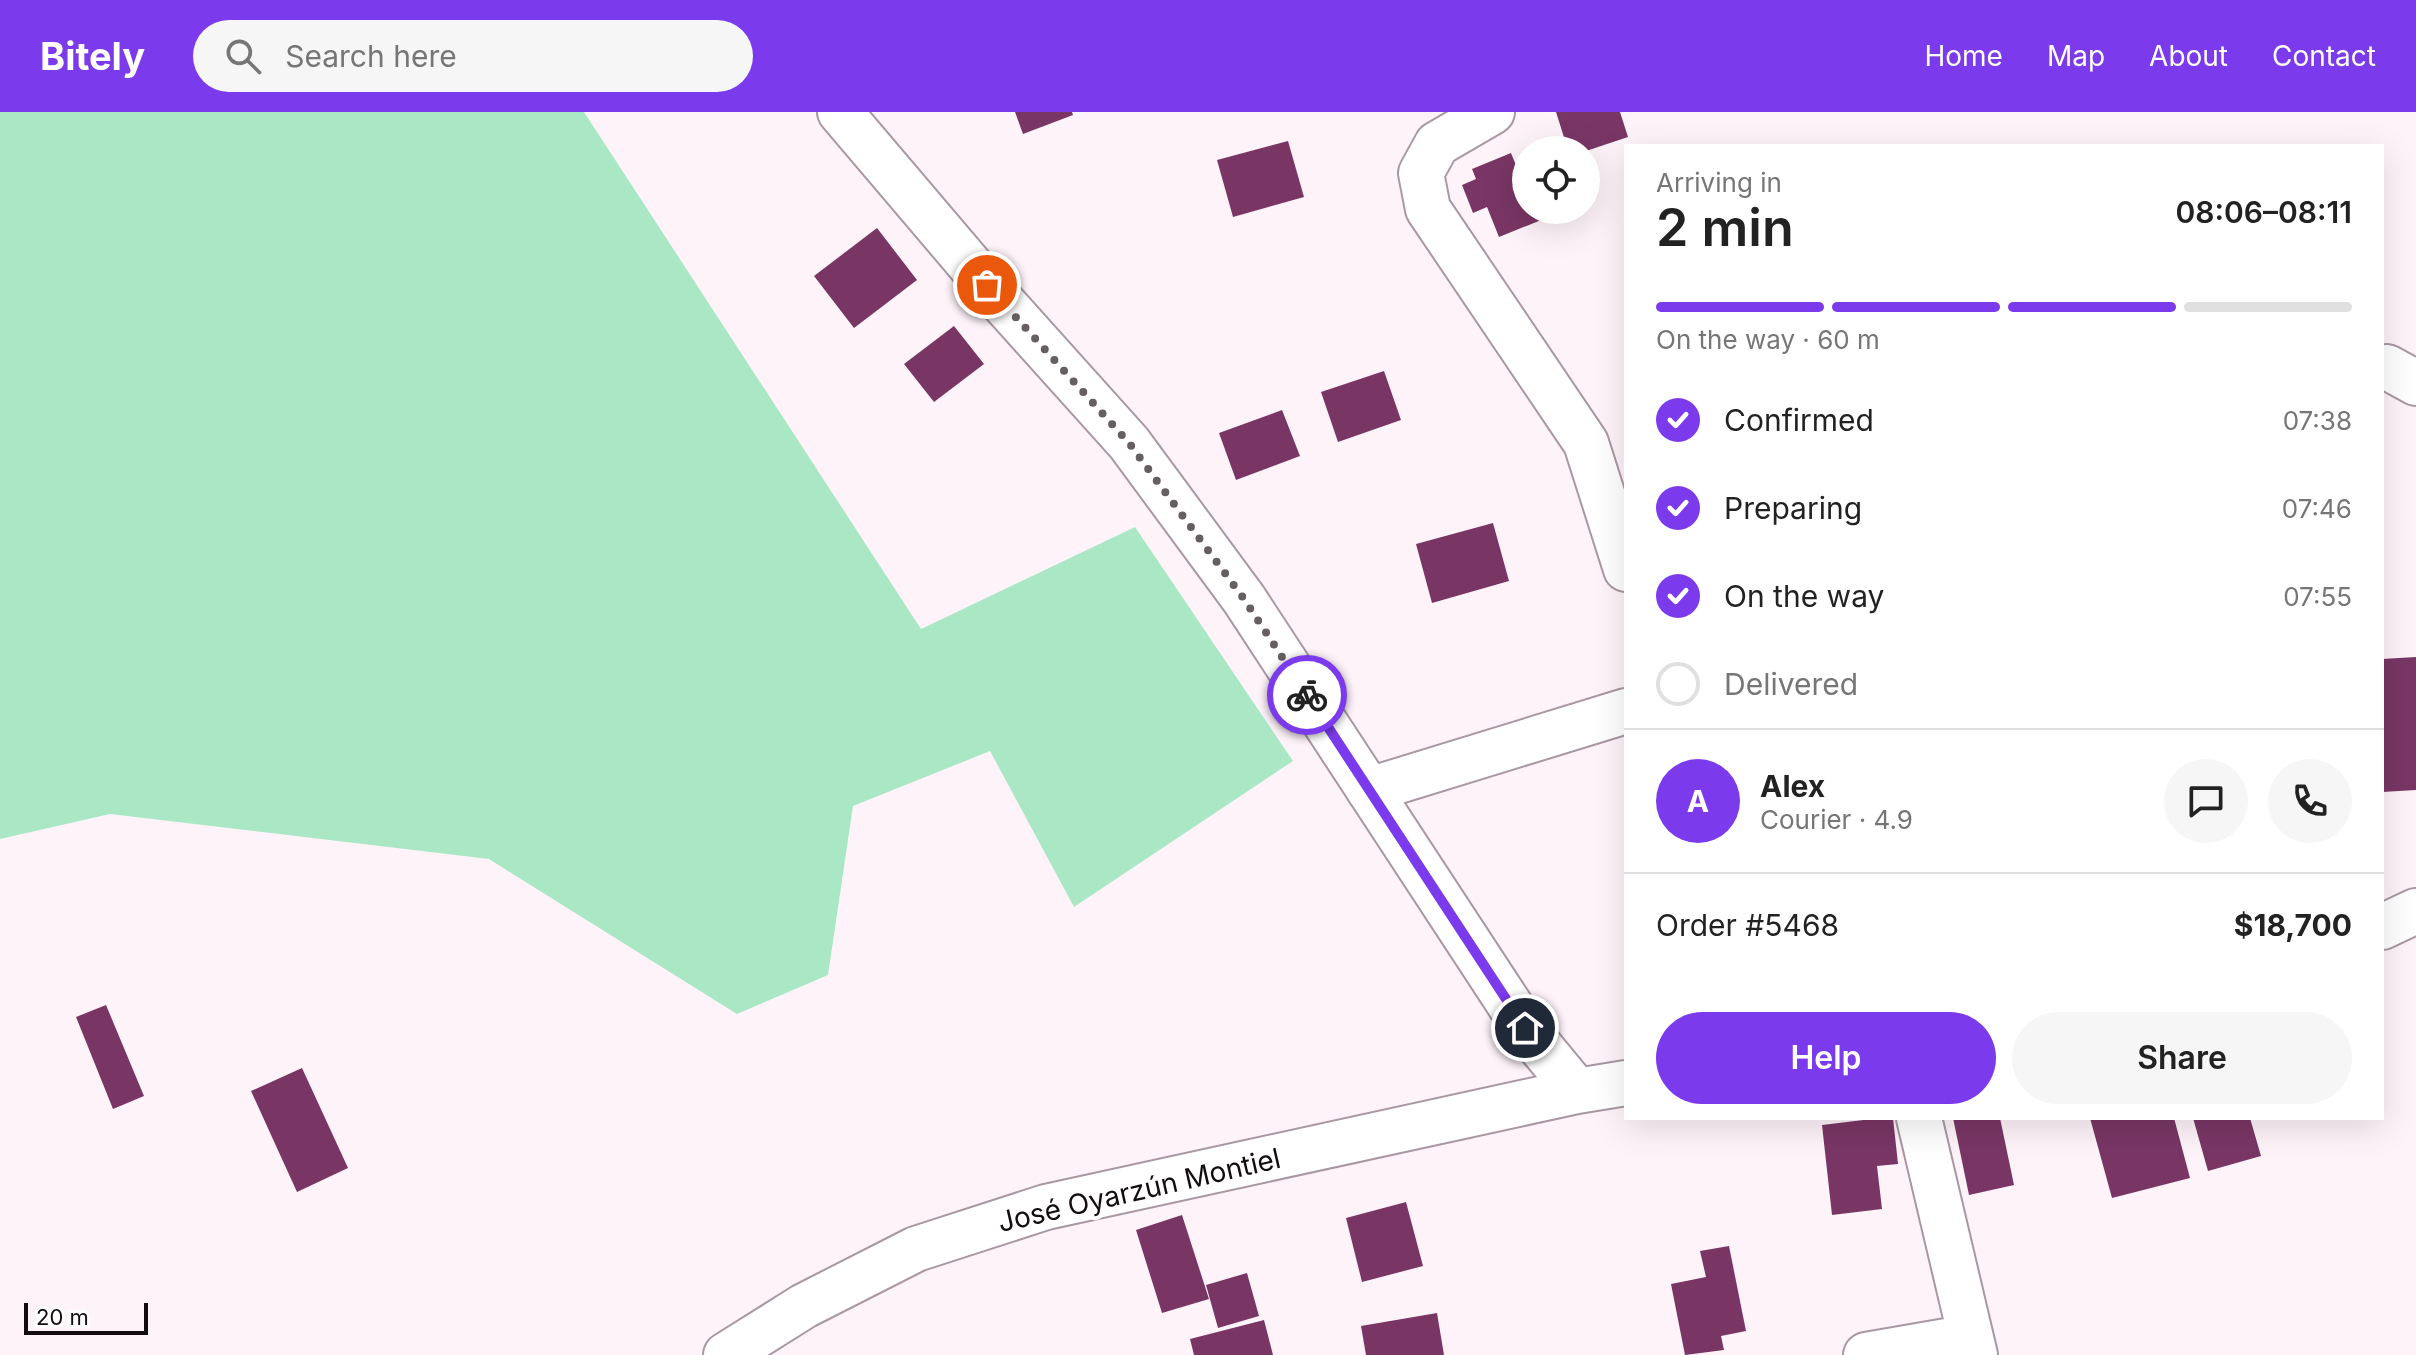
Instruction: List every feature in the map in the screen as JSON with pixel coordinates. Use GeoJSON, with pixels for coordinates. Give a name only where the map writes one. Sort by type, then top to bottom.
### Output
{"type":"FeatureCollection","features":[{"type":"Feature","properties":{"kind":"street"},"geometry":{"type":"LineString","coordinates":[[840,112],[987,285],[1129,443],[1244,599],[1525,1028],[1577,1091]]}},
{"type":"Feature","properties":{"kind":"street"},"geometry":{"type":"LineString","coordinates":[[1485,114],[1437,144],[1421,173],[1428,209],[1586,443],[1624,563]]}},
{"type":"Feature","properties":{"kind":"street"},"geometry":{"type":"LineString","coordinates":[[1369,790],[1624,712]]}},
{"type":"Feature","properties":{"kind":"street"},"geometry":{"type":"LineString","coordinates":[[2384,926],[2416,911]]}},
{"type":"Feature","properties":{"kind":"street","name":"José Oyarzún Montiel"},"geometry":{"type":"LineString","coordinates":[[726,1355],[804,1306],[916,1249],[1046,1207],[1624,1083]]}},
{"type":"Feature","properties":{"kind":"street"},"geometry":{"type":"LineString","coordinates":[[1866,1355],[1972,1346],[1919,1120]]}},
{"type":"Feature","properties":{"kind":"green space"},"geometry":{"type":"Polygon","coordinates":[[[0,112],[584,112],[921,629],[1135,527],[1293,761],[1074,907],[990,751],[853,806],[828,975],[737,1014],[489,859],[110,814],[0,839],[0,112]]]}},
{"type":"Feature","properties":{"kind":"building"},"geometry":{"type":"Polygon","coordinates":[[[1015,112],[1072,112],[1073,115],[1023,134],[1015,112]]]}},
{"type":"Feature","properties":{"kind":"building"},"geometry":{"type":"Polygon","coordinates":[[[1556,112],[1620,112],[1628,137],[1600,146],[1600,136],[1564,136],[1556,112]]]}},
{"type":"Feature","properties":{"kind":"building"},"geometry":{"type":"Polygon","coordinates":[[[1288,141],[1304,197],[1233,217],[1217,160],[1288,141]]]}},
{"type":"Feature","properties":{"kind":"building"},"geometry":{"type":"Polygon","coordinates":[[[1511,153],[1512,224],[1531,224],[1499,237],[1487,207],[1473,213],[1462,185],[1476,179],[1472,169],[1511,153]]]}},
{"type":"Feature","properties":{"kind":"building"},"geometry":{"type":"Polygon","coordinates":[[[877,228],[917,280],[854,328],[814,276],[877,228]]]}},
{"type":"Feature","properties":{"kind":"building"},"geometry":{"type":"Polygon","coordinates":[[[954,326],[984,364],[934,402],[904,364],[954,326]]]}},
{"type":"Feature","properties":{"kind":"building"},"geometry":{"type":"Polygon","coordinates":[[[1384,371],[1401,420],[1338,442],[1321,392],[1384,371]]]}},
{"type":"Feature","properties":{"kind":"building"},"geometry":{"type":"Polygon","coordinates":[[[1282,410],[1300,456],[1236,480],[1219,433],[1282,410]]]}},
{"type":"Feature","properties":{"kind":"building"},"geometry":{"type":"Polygon","coordinates":[[[1493,523],[1509,581],[1432,603],[1416,544],[1493,523]]]}},
{"type":"Feature","properties":{"kind":"building"},"geometry":{"type":"Polygon","coordinates":[[[2416,657],[2416,790],[2384,792],[2384,659],[2416,657]]]}},
{"type":"Feature","properties":{"kind":"building"},"geometry":{"type":"Polygon","coordinates":[[[106,1005],[144,1096],[113,1109],[76,1017],[106,1005]]]}},
{"type":"Feature","properties":{"kind":"building"},"geometry":{"type":"Polygon","coordinates":[[[302,1068],[348,1168],[297,1192],[251,1091],[302,1068]]]}},
{"type":"Feature","properties":{"kind":"building"},"geometry":{"type":"Polygon","coordinates":[[[1893,1120],[1898,1164],[1877,1166],[1882,1209],[1832,1215],[1822,1125],[1893,1120]]]}},
{"type":"Feature","properties":{"kind":"building"},"geometry":{"type":"Polygon","coordinates":[[[1953,1120],[2000,1120],[2014,1185],[1969,1195],[1953,1120]]]}},
{"type":"Feature","properties":{"kind":"building"},"geometry":{"type":"Polygon","coordinates":[[[2091,1120],[2175,1120],[2190,1178],[2112,1198],[2091,1120]]]}},
{"type":"Feature","properties":{"kind":"building"},"geometry":{"type":"Polygon","coordinates":[[[2194,1120],[2251,1120],[2261,1156],[2208,1171],[2194,1120]]]}},
{"type":"Feature","properties":{"kind":"building"},"geometry":{"type":"Polygon","coordinates":[[[1406,1202],[1423,1266],[1362,1282],[1346,1218],[1406,1202]]]}},
{"type":"Feature","properties":{"kind":"building"},"geometry":{"type":"Polygon","coordinates":[[[1182,1215],[1209,1299],[1162,1313],[1136,1230],[1182,1215]]]}},
{"type":"Feature","properties":{"kind":"building"},"geometry":{"type":"Polygon","coordinates":[[[1729,1246],[1746,1331],[1721,1336],[1724,1350],[1685,1355],[1671,1284],[1706,1277],[1700,1251],[1729,1246]]]}},
{"type":"Feature","properties":{"kind":"building"},"geometry":{"type":"Polygon","coordinates":[[[1247,1273],[1259,1316],[1218,1328],[1206,1285],[1247,1273]]]}},
{"type":"Feature","properties":{"kind":"building"},"geometry":{"type":"Polygon","coordinates":[[[1437,1313],[1444,1355],[1366,1355],[1361,1326],[1437,1313]]]}},
{"type":"Feature","properties":{"kind":"building"},"geometry":{"type":"Polygon","coordinates":[[[1264,1320],[1273,1355],[1194,1355],[1190,1339],[1264,1320]]]}},
{"type":"Feature","properties":{"kind":"way so far"},"geometry":{"type":"LineString","coordinates":[[987,285],[1129,443],[1244,599],[1307,695]]}},
{"type":"Feature","properties":{"kind":"route"},"geometry":{"type":"LineString","coordinates":[[1307,695],[1525,1028]]}}]}
